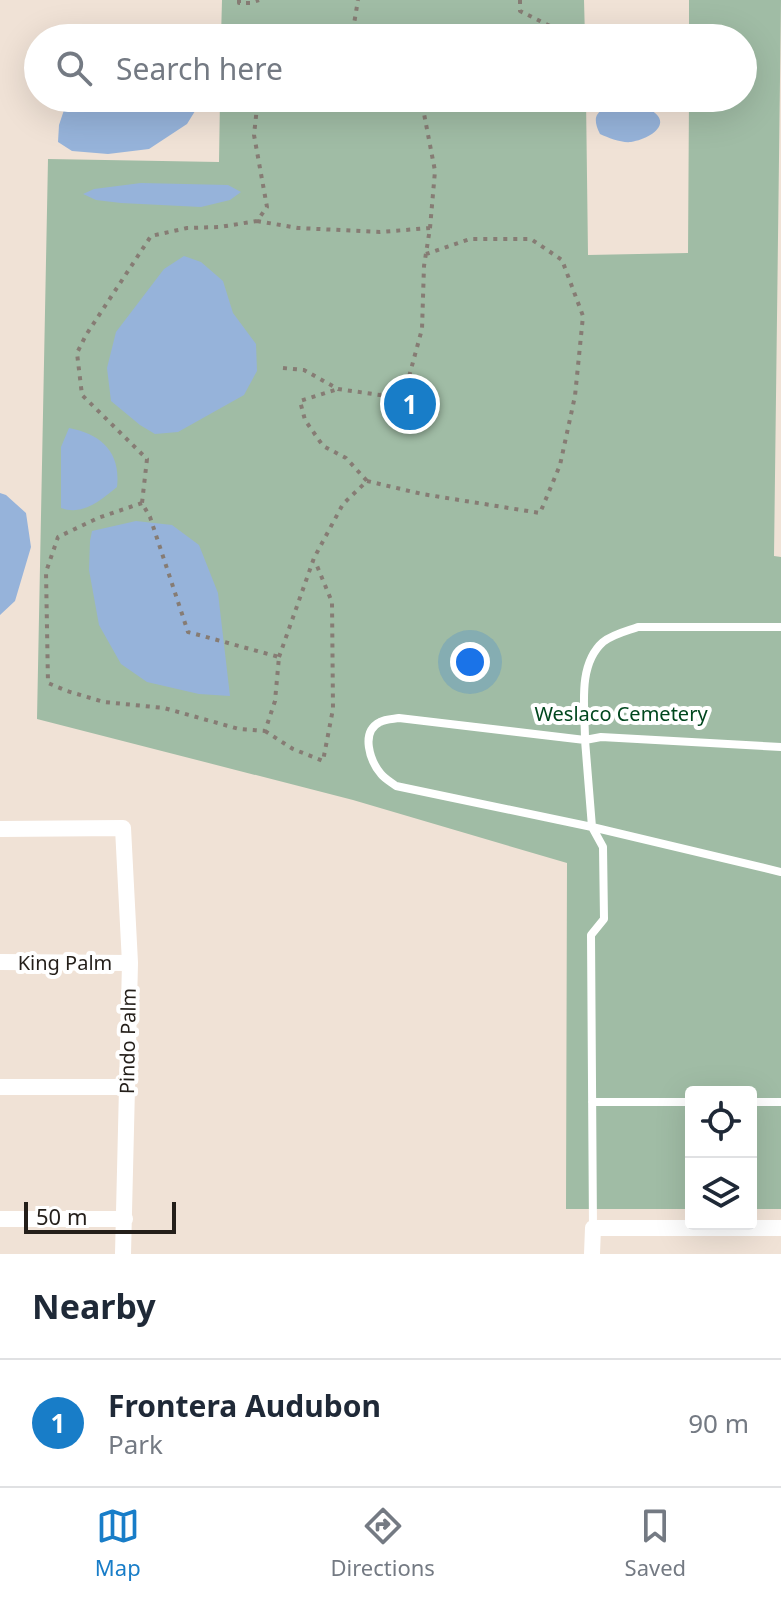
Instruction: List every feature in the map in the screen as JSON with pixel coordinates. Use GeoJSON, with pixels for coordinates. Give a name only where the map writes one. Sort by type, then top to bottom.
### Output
{"type":"FeatureCollection","features":[{"type":"Feature","properties":{"kind":"street","name":"Pindo Palm"},"geometry":{"type":"LineString","coordinates":[[0,829],[123,828],[130,963],[123,1254]]}},
{"type":"Feature","properties":{"kind":"street","name":"King Palm"},"geometry":{"type":"LineString","coordinates":[[0,962],[130,963]]}},
{"type":"Feature","properties":{"kind":"street"},"geometry":{"type":"LineString","coordinates":[[0,1087],[127,1087]]}},
{"type":"Feature","properties":{"kind":"street"},"geometry":{"type":"LineString","coordinates":[[0,1219],[125,1219]]}},
{"type":"Feature","properties":{"kind":"street"},"geometry":{"type":"LineString","coordinates":[[592,1254],[593,1228],[781,1228]]}},
{"type":"Feature","properties":{"kind":"lane"},"geometry":{"type":"LineString","coordinates":[[593,1228],[591,935],[604,919],[603,847],[592,827],[585,740],[585,681],[590,661],[602,643],[616,634],[638,627],[781,627]]}},
{"type":"Feature","properties":{"kind":"lane"},"geometry":{"type":"LineString","coordinates":[[781,747],[601,737],[585,740],[399,718],[381,721],[372,728],[369,737],[372,762],[382,776],[396,786],[592,827],[781,872]]}},
{"type":"Feature","properties":{"kind":"lane"},"geometry":{"type":"LineString","coordinates":[[592,1102],[685,1102]]}},
{"type":"Feature","properties":{"kind":"lane"},"geometry":{"type":"LineString","coordinates":[[757,1102],[781,1102]]}},
{"type":"Feature","properties":{"kind":"path"},"geometry":{"type":"LineString","coordinates":[[239,0],[239,3],[259,0]]}},
{"type":"Feature","properties":{"kind":"path"},"geometry":{"type":"LineString","coordinates":[[354,24],[358,0]]}},
{"type":"Feature","properties":{"kind":"path"},"geometry":{"type":"LineString","coordinates":[[520,0],[520,11],[546,24]]}},
{"type":"Feature","properties":{"kind":"path"},"geometry":{"type":"LineString","coordinates":[[256,112],[254,135],[267,207],[257,221]]}},
{"type":"Feature","properties":{"kind":"path"},"geometry":{"type":"LineString","coordinates":[[283,368],[304,370],[338,389],[380,395],[407,384],[422,329],[435,171],[424,112]]}},
{"type":"Feature","properties":{"kind":"path"},"geometry":{"type":"LineString","coordinates":[[279,657],[188,632],[150,517],[142,503],[147,459],[82,395],[77,353],[151,236],[187,228],[257,221],[298,228],[380,232],[430,228]]}},
{"type":"Feature","properties":{"kind":"path"},"geometry":{"type":"LineString","coordinates":[[338,389],[300,401],[305,420],[323,446],[346,458],[367,481],[422,494],[540,513],[560,465],[575,396],[583,316],[562,260],[531,239],[470,239],[426,254]]}},
{"type":"Feature","properties":{"kind":"path"},"geometry":{"type":"LineString","coordinates":[[265,731],[275,701],[279,657],[314,558],[343,504],[367,481]]}},
{"type":"Feature","properties":{"kind":"path"},"geometry":{"type":"LineString","coordinates":[[142,503],[98,518],[58,537],[46,572],[48,683],[104,702],[164,708],[239,729],[265,731],[293,749],[323,761],[333,709],[332,602],[314,558]]}},
{"type":"Feature","properties":{"kind":"green space"},"geometry":{"type":"Polygon","coordinates":[[[222,0],[584,0],[585,24],[221,24],[222,0]]]}},
{"type":"Feature","properties":{"kind":"green space","name":"Weslaco Cemetery"},"geometry":{"type":"Polygon","coordinates":[[[689,0],[781,0],[774,556],[781,557],[781,1209],[757,1209],[757,1086],[685,1086],[685,1209],[566,1209],[567,863],[353,800],[37,719],[48,159],[219,162],[220,112],[586,112],[588,255],[688,253],[689,112],[757,112],[757,24],[689,24],[689,0]]]}},
{"type":"Feature","properties":{"kind":"water"},"geometry":{"type":"Polygon","coordinates":[[[63,112],[194,112],[187,124],[149,149],[108,154],[72,151],[58,142],[63,112]]]}},
{"type":"Feature","properties":{"kind":"water"},"geometry":{"type":"Polygon","coordinates":[[[600,112],[653,112],[660,119],[660,124],[646,137],[631,142],[619,141],[600,134],[597,115],[600,112]]]}},
{"type":"Feature","properties":{"kind":"water"},"geometry":{"type":"Polygon","coordinates":[[[141,183],[228,185],[241,192],[230,200],[201,207],[121,203],[96,200],[83,194],[94,189],[141,183]]]}},
{"type":"Feature","properties":{"kind":"water"},"geometry":{"type":"Polygon","coordinates":[[[184,256],[201,262],[223,281],[233,313],[256,344],[257,371],[244,395],[178,432],[155,434],[111,401],[107,368],[116,332],[164,269],[184,256]]]}},
{"type":"Feature","properties":{"kind":"water"},"geometry":{"type":"Polygon","coordinates":[[[69,428],[99,440],[116,464],[117,487],[105,497],[77,510],[61,508],[61,447],[69,428]]]}},
{"type":"Feature","properties":{"kind":"water"},"geometry":{"type":"Polygon","coordinates":[[[0,493],[26,513],[31,547],[15,601],[0,615],[0,493]]]}},
{"type":"Feature","properties":{"kind":"water"},"geometry":{"type":"Polygon","coordinates":[[[136,521],[172,525],[199,545],[218,593],[230,696],[199,694],[147,682],[121,664],[99,625],[89,570],[92,531],[136,521]]]}},
{"type":"Feature","properties":{"kind":"place","name":"Frontera Audubon"},"geometry":{"type":"Point","coordinates":[410,404]}}]}
